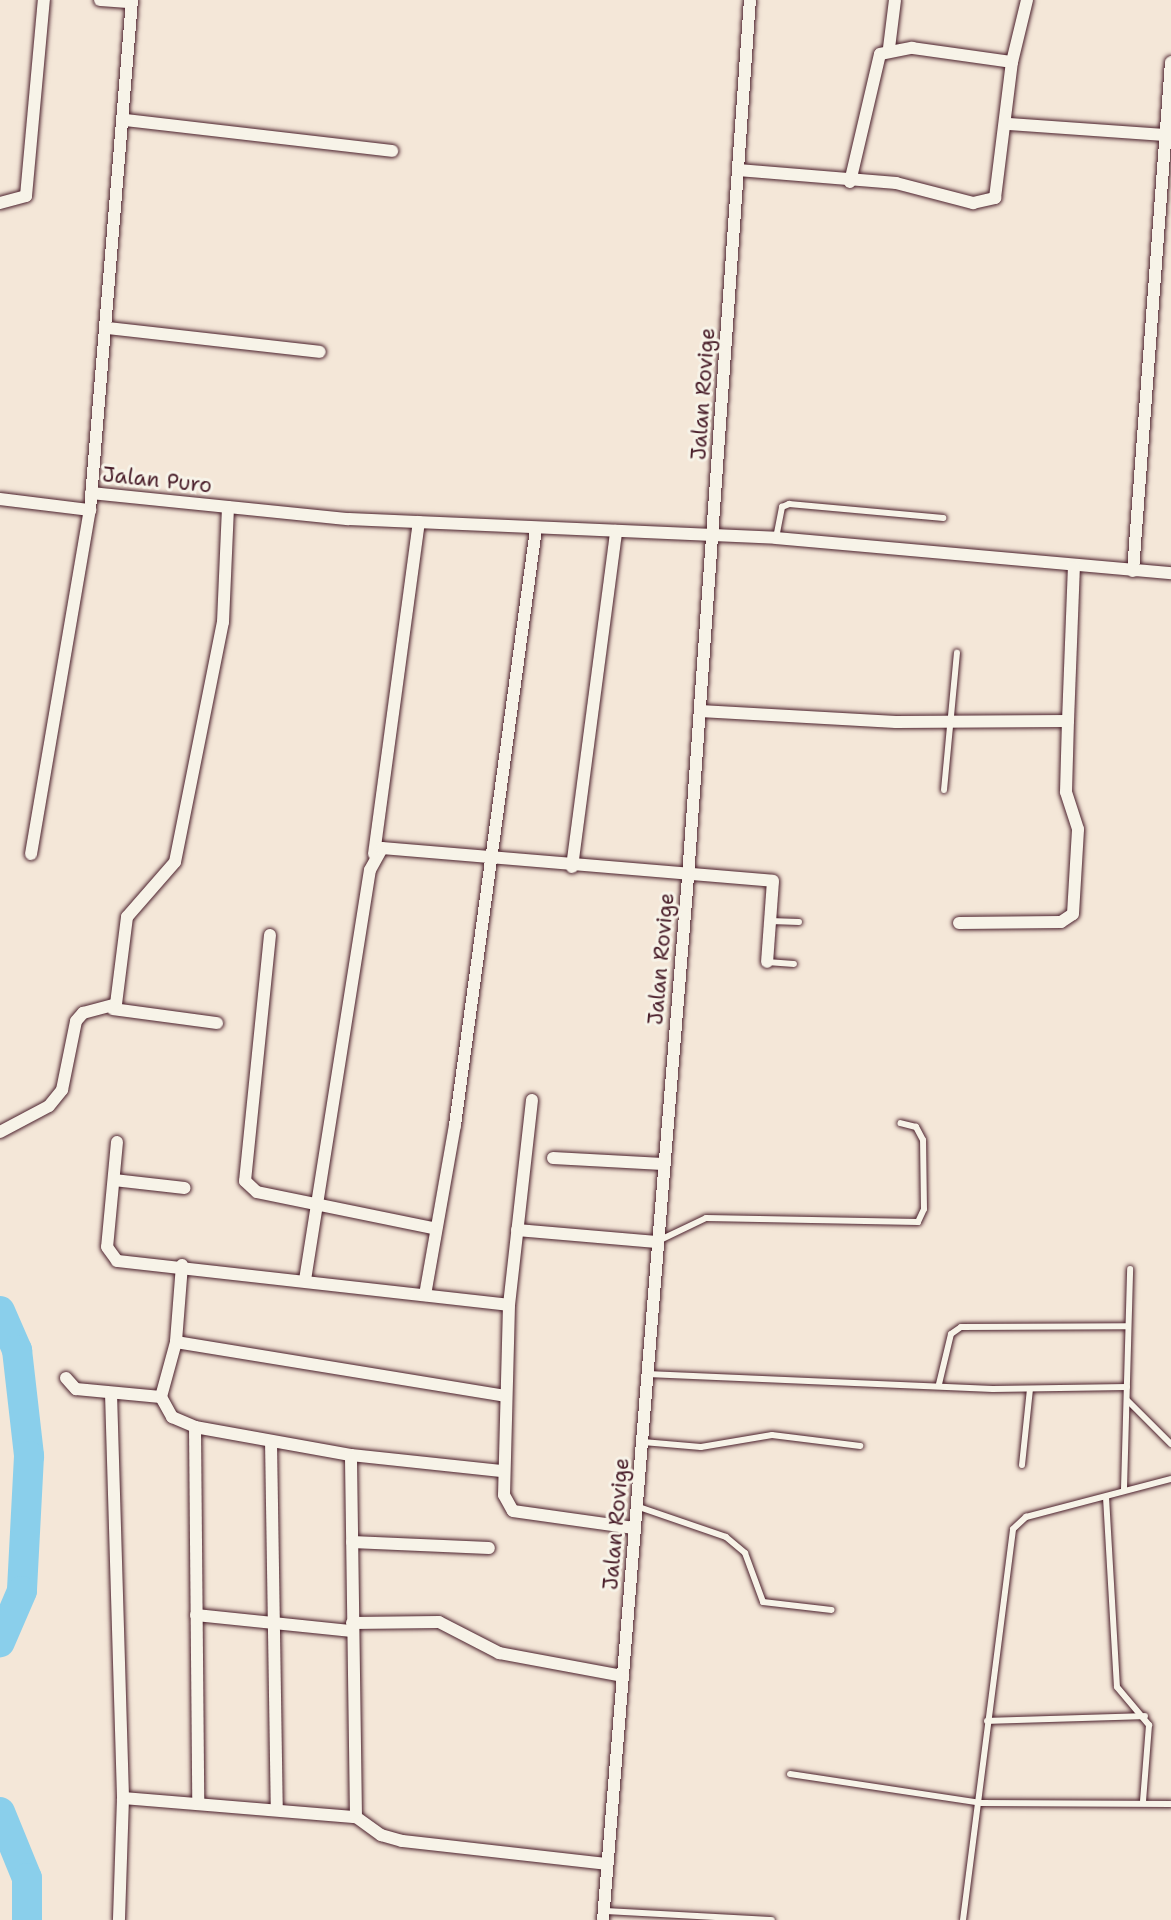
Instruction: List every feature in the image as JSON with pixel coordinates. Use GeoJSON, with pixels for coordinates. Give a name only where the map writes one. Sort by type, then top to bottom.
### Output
{"type":"FeatureCollection","features":[{"type":"Feature","properties":{"kind":"street"},"geometry":{"type":"LineString","coordinates":[[0,204],[26,196],[44,0]]}},
{"type":"Feature","properties":{"kind":"street"},"geometry":{"type":"LineString","coordinates":[[100,0],[132,1]]}},
{"type":"Feature","properties":{"kind":"street","name":"Jalan Rovige"},"geometry":{"type":"LineString","coordinates":[[603,1915],[635,1506],[643,1442],[656,1242],[688,877],[750,0]]}},
{"type":"Feature","properties":{"kind":"street"},"geometry":{"type":"LineString","coordinates":[[850,182],[876,63],[889,48],[895,0]]}},
{"type":"Feature","properties":{"kind":"street"},"geometry":{"type":"LineString","coordinates":[[738,170],[988,201],[1000,182],[1008,124],[1012,62],[1027,0]]}},
{"type":"Feature","properties":{"kind":"street","name":"Jalan Puro"},"geometry":{"type":"LineString","coordinates":[[132,1],[125,120],[91,493],[419,522],[536,529],[712,533],[1074,567],[1171,573]]}},
{"type":"Feature","properties":{"kind":"street"},"geometry":{"type":"LineString","coordinates":[[889,48],[1012,62]]}},
{"type":"Feature","properties":{"kind":"street"},"geometry":{"type":"LineString","coordinates":[[1133,570],[1171,62]]}},
{"type":"Feature","properties":{"kind":"street"},"geometry":{"type":"LineString","coordinates":[[125,120],[393,151]]}},
{"type":"Feature","properties":{"kind":"street"},"geometry":{"type":"LineString","coordinates":[[1008,124],[1166,135]]}},
{"type":"Feature","properties":{"kind":"street"},"geometry":{"type":"LineString","coordinates":[[107,328],[320,352]]}},
{"type":"Feature","properties":{"kind":"street"},"geometry":{"type":"LineString","coordinates":[[31,854],[91,493]]}},
{"type":"Feature","properties":{"kind":"street"},"geometry":{"type":"LineString","coordinates":[[0,499],[90,510]]}},
{"type":"Feature","properties":{"kind":"street"},"geometry":{"type":"LineString","coordinates":[[113,1009],[127,917],[177,852],[223,622],[228,507]]}},
{"type":"Feature","properties":{"kind":"street"},"geometry":{"type":"LineString","coordinates":[[305,1280],[374,854],[419,522]]}},
{"type":"Feature","properties":{"kind":"street"},"geometry":{"type":"LineString","coordinates":[[425,1295],[433,1228],[455,1125],[536,529]]}},
{"type":"Feature","properties":{"kind":"street"},"geometry":{"type":"LineString","coordinates":[[572,867],[616,531]]}},
{"type":"Feature","properties":{"kind":"street"},"geometry":{"type":"LineString","coordinates":[[959,923],[1061,922],[1073,914],[1078,829],[1066,792],[1074,567]]}},
{"type":"Feature","properties":{"kind":"street"},"geometry":{"type":"LineString","coordinates":[[700,711],[952,722],[1068,721]]}},
{"type":"Feature","properties":{"kind":"street"},"geometry":{"type":"LineString","coordinates":[[374,854],[393,847],[572,867],[773,881],[767,962]]}},
{"type":"Feature","properties":{"kind":"street"},"geometry":{"type":"LineString","coordinates":[[270,935],[245,1181],[257,1192],[433,1228]]}},
{"type":"Feature","properties":{"kind":"street"},"geometry":{"type":"LineString","coordinates":[[0,1132],[49,1106],[62,1090],[83,1013],[113,1009],[217,1023]]}},
{"type":"Feature","properties":{"kind":"street"},"geometry":{"type":"LineString","coordinates":[[532,1100],[509,1305],[501,1471],[513,1511],[634,1528]]}},
{"type":"Feature","properties":{"kind":"street"},"geometry":{"type":"LineString","coordinates":[[117,1142],[109,1256],[509,1305]]}},
{"type":"Feature","properties":{"kind":"street"},"geometry":{"type":"LineString","coordinates":[[553,1158],[663,1164]]}},
{"type":"Feature","properties":{"kind":"street"},"geometry":{"type":"LineString","coordinates":[[114,1180],[186,1188]]}},
{"type":"Feature","properties":{"kind":"street"},"geometry":{"type":"LineString","coordinates":[[517,1230],[656,1242]]}},
{"type":"Feature","properties":{"kind":"street"},"geometry":{"type":"LineString","coordinates":[[182,1265],[176,1342],[161,1397],[172,1417],[195,1427],[351,1455],[501,1471]]}},
{"type":"Feature","properties":{"kind":"street"},"geometry":{"type":"LineString","coordinates":[[176,1342],[504,1396]]}},
{"type":"Feature","properties":{"kind":"street"},"geometry":{"type":"LineString","coordinates":[[66,1378],[76,1389],[161,1397]]}},
{"type":"Feature","properties":{"kind":"street"},"geometry":{"type":"LineString","coordinates":[[111,1393],[123,1798],[119,1920]]}},
{"type":"Feature","properties":{"kind":"street"},"geometry":{"type":"LineString","coordinates":[[195,1427],[198,1802]]}},
{"type":"Feature","properties":{"kind":"street"},"geometry":{"type":"LineString","coordinates":[[271,1441],[277,1809]]}},
{"type":"Feature","properties":{"kind":"street"},"geometry":{"type":"LineString","coordinates":[[351,1455],[356,1816]]}},
{"type":"Feature","properties":{"kind":"street"},"geometry":{"type":"LineString","coordinates":[[352,1542],[489,1548]]}},
{"type":"Feature","properties":{"kind":"street"},"geometry":{"type":"LineString","coordinates":[[196,1615],[352,1627],[439,1622],[499,1653],[622,1676]]}},
{"type":"Feature","properties":{"kind":"street"},"geometry":{"type":"LineString","coordinates":[[123,1798],[356,1816],[381,1835],[402,1841],[607,1864]]}},
{"type":"Feature","properties":{"kind":"lane"},"geometry":{"type":"LineString","coordinates":[[776,538],[782,508],[789,504],[943,519]]}},
{"type":"Feature","properties":{"kind":"lane"},"geometry":{"type":"LineString","coordinates":[[944,790],[957,653]]}},
{"type":"Feature","properties":{"kind":"lane"},"geometry":{"type":"LineString","coordinates":[[770,920],[800,922]]}},
{"type":"Feature","properties":{"kind":"lane"},"geometry":{"type":"LineString","coordinates":[[767,962],[794,964]]}},
{"type":"Feature","properties":{"kind":"lane"},"geometry":{"type":"LineString","coordinates":[[656,1242],[706,1218],[918,1222],[924,1209],[923,1140],[916,1127],[901,1123]]}},
{"type":"Feature","properties":{"kind":"lane"},"geometry":{"type":"LineString","coordinates":[[1124,1489],[1130,1269]]}},
{"type":"Feature","properties":{"kind":"lane"},"geometry":{"type":"LineString","coordinates":[[939,1384],[951,1334],[961,1327],[1128,1326]]}},
{"type":"Feature","properties":{"kind":"lane"},"geometry":{"type":"LineString","coordinates":[[647,1374],[1030,1388],[1127,1387]]}},
{"type":"Feature","properties":{"kind":"lane"},"geometry":{"type":"LineString","coordinates":[[1022,1465],[1030,1388]]}},
{"type":"Feature","properties":{"kind":"lane"},"geometry":{"type":"LineString","coordinates":[[1128,1401],[1171,1444]]}},
{"type":"Feature","properties":{"kind":"lane"},"geometry":{"type":"LineString","coordinates":[[643,1442],[701,1447],[772,1435],[860,1446]]}},
{"type":"Feature","properties":{"kind":"lane"},"geometry":{"type":"LineString","coordinates":[[963,1920],[981,1803],[987,1721],[1013,1529],[1026,1517],[1106,1497],[1124,1489],[1171,1479]]}},
{"type":"Feature","properties":{"kind":"lane"},"geometry":{"type":"LineString","coordinates":[[1106,1497],[1117,1687],[1145,1716],[1149,1749],[1143,1801]]}},
{"type":"Feature","properties":{"kind":"lane"},"geometry":{"type":"LineString","coordinates":[[635,1506],[726,1537],[745,1553],[763,1602],[832,1610]]}},
{"type":"Feature","properties":{"kind":"lane"},"geometry":{"type":"LineString","coordinates":[[987,1721],[1145,1716]]}},
{"type":"Feature","properties":{"kind":"lane"},"geometry":{"type":"LineString","coordinates":[[790,1774],[981,1803],[1143,1801],[1171,1804]]}},
{"type":"Feature","properties":{"kind":"lane"},"geometry":{"type":"LineString","coordinates":[[603,1915],[772,1920]]}},
{"type":"Feature","properties":{"kind":"waterway"},"geometry":{"type":"LineString","coordinates":[[0,1311],[17,1350],[29,1456],[22,1591],[0,1642]]}},
{"type":"Feature","properties":{"kind":"waterway"},"geometry":{"type":"LineString","coordinates":[[0,1812],[27,1878],[27,1920]]}}]}
